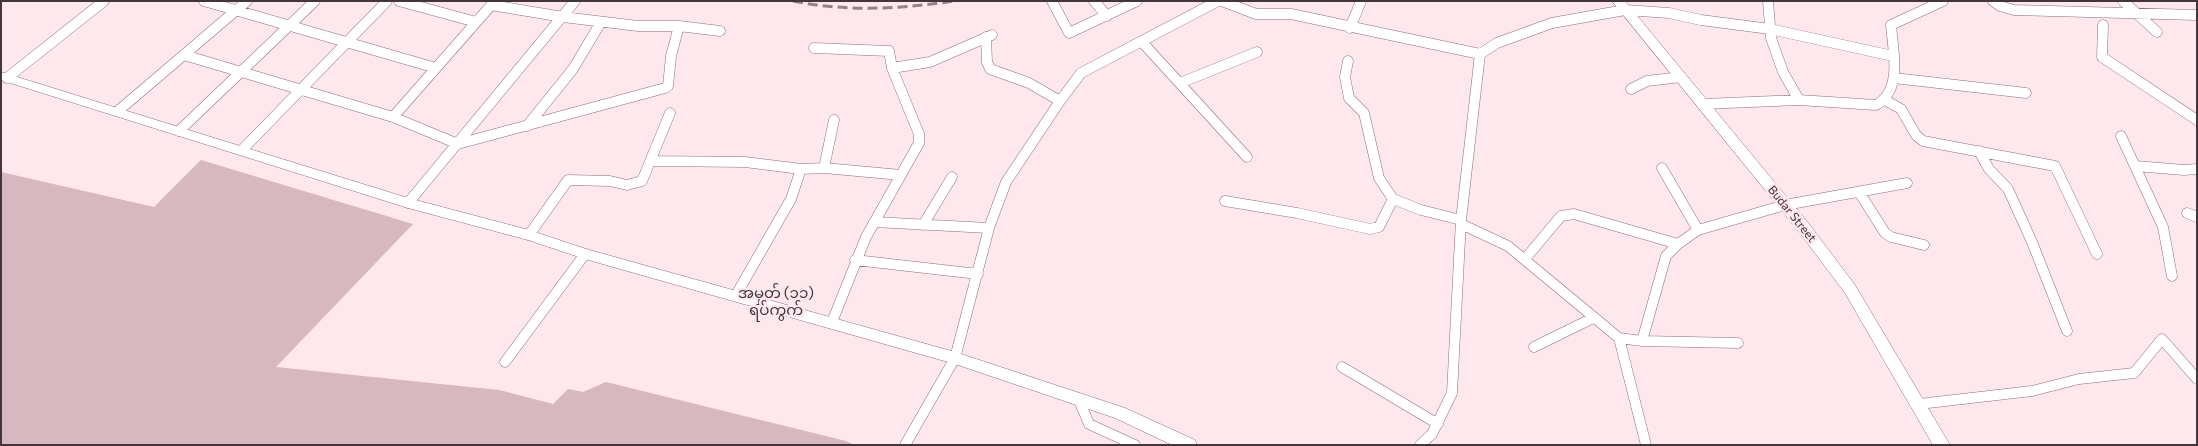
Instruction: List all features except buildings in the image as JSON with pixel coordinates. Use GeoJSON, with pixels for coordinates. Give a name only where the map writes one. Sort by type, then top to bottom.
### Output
{"type":"FeatureCollection","features":[{"type":"Feature","properties":{"kind":"main road","name":"Budar Street"},"geometry":{"type":"LineString","coordinates":[[1621,6],[1703,104],[1850,289],[1942,445]]}},
{"type":"Feature","properties":{"kind":"main road"},"geometry":{"type":"LineString","coordinates":[[4,77],[408,203],[955,358],[1120,413],[1182,443]]}},
{"type":"Feature","properties":{"kind":"street"},"geometry":{"type":"LineString","coordinates":[[4,77],[104,1]]}},
{"type":"Feature","properties":{"kind":"street"},"geometry":{"type":"LineString","coordinates":[[204,1],[290,27],[350,41],[436,68]]}},
{"type":"Feature","properties":{"kind":"street"},"geometry":{"type":"LineString","coordinates":[[118,112],[247,1]]}},
{"type":"Feature","properties":{"kind":"street"},"geometry":{"type":"LineString","coordinates":[[179,131],[290,27],[315,1]]}},
{"type":"Feature","properties":{"kind":"street"},"geometry":{"type":"LineString","coordinates":[[242,150],[387,1]]}},
{"type":"Feature","properties":{"kind":"street"},"geometry":{"type":"LineString","coordinates":[[399,1],[476,22]]}},
{"type":"Feature","properties":{"kind":"street"},"geometry":{"type":"LineString","coordinates":[[408,203],[575,1]]}},
{"type":"Feature","properties":{"kind":"street"},"geometry":{"type":"LineString","coordinates":[[1052,1],[1069,33],[1137,1]]}},
{"type":"Feature","properties":{"kind":"street"},"geometry":{"type":"LineString","coordinates":[[1094,1],[1107,16]]}},
{"type":"Feature","properties":{"kind":"street"},"geometry":{"type":"LineString","coordinates":[[905,445],[955,358],[989,228],[1006,182],[1060,101],[1081,73],[1218,1]]}},
{"type":"Feature","properties":{"kind":"street"},"geometry":{"type":"LineString","coordinates":[[1222,1],[1256,14],[1291,14],[1480,54],[1497,43],[1552,22],[1621,6],[1701,20],[1770,29],[1893,56]]}},
{"type":"Feature","properties":{"kind":"street"},"geometry":{"type":"LineString","coordinates":[[1350,28],[1361,1]]}},
{"type":"Feature","properties":{"kind":"street"},"geometry":{"type":"LineString","coordinates":[[1768,1],[1771,38],[1783,72],[1799,100]]}},
{"type":"Feature","properties":{"kind":"street"},"geometry":{"type":"LineString","coordinates":[[1703,104],[1799,100],[1876,105],[1885,100],[1892,91],[1894,78],[1891,25],[1943,1]]}},
{"type":"Feature","properties":{"kind":"street"},"geometry":{"type":"LineString","coordinates":[[1993,1],[2000,6],[2014,10],[2197,15]]}},
{"type":"Feature","properties":{"kind":"street"},"geometry":{"type":"LineString","coordinates":[[2123,1],[2157,32]]}},
{"type":"Feature","properties":{"kind":"street"},"geometry":{"type":"LineString","coordinates":[[392,117],[493,3],[563,17],[601,22],[638,26],[679,26],[720,31]]}},
{"type":"Feature","properties":{"kind":"street"},"geometry":{"type":"LineString","coordinates":[[527,126],[573,68],[601,22]]}},
{"type":"Feature","properties":{"kind":"street"},"geometry":{"type":"LineString","coordinates":[[2103,25],[2102,57],[2197,120]]}},
{"type":"Feature","properties":{"kind":"street"},"geometry":{"type":"LineString","coordinates":[[184,55],[392,117],[458,144],[665,88],[668,86],[671,56],[679,26]]}},
{"type":"Feature","properties":{"kind":"street"},"geometry":{"type":"LineString","coordinates":[[892,68],[930,62],[990,36],[987,62],[990,68],[1029,83],[1060,101]]}},
{"type":"Feature","properties":{"kind":"street"},"geometry":{"type":"LineString","coordinates":[[1142,42],[1247,157]]}},
{"type":"Feature","properties":{"kind":"street"},"geometry":{"type":"LineString","coordinates":[[814,48],[889,51],[892,68],[919,134],[920,143],[874,222],[856,260],[832,322]]}},
{"type":"Feature","properties":{"kind":"street"},"geometry":{"type":"LineString","coordinates":[[1180,83],[1257,52]]}},
{"type":"Feature","properties":{"kind":"street"},"geometry":{"type":"LineString","coordinates":[[1420,445],[1432,434],[1452,392],[1461,222],[1480,54]]}},
{"type":"Feature","properties":{"kind":"street"},"geometry":{"type":"LineString","coordinates":[[1348,61],[1345,77],[1349,98],[1364,113],[1379,178],[1393,199],[1461,222],[1508,246],[1619,338],[1642,341],[1738,343]]}},
{"type":"Feature","properties":{"kind":"street"},"geometry":{"type":"LineString","coordinates":[[1631,89],[1647,81],[1681,77]]}},
{"type":"Feature","properties":{"kind":"street"},"geometry":{"type":"LineString","coordinates":[[1894,78],[2026,92]]}},
{"type":"Feature","properties":{"kind":"street"},"geometry":{"type":"LineString","coordinates":[[1885,100],[1901,109],[1916,136],[1923,141],[2055,166],[2097,254]]}},
{"type":"Feature","properties":{"kind":"street"},"geometry":{"type":"LineString","coordinates":[[529,236],[568,180],[610,181],[628,185],[642,182],[670,113]]}},
{"type":"Feature","properties":{"kind":"street"},"geometry":{"type":"LineString","coordinates":[[824,168],[834,120]]}},
{"type":"Feature","properties":{"kind":"street"},"geometry":{"type":"LineString","coordinates":[[2121,136],[2163,227],[2172,276]]}},
{"type":"Feature","properties":{"kind":"street"},"geometry":{"type":"LineString","coordinates":[[1979,151],[1989,169],[2008,189],[2032,242],[2066,331]]}},
{"type":"Feature","properties":{"kind":"street"},"geometry":{"type":"LineString","coordinates":[[651,161],[745,162],[801,169],[824,168],[901,175]]}},
{"type":"Feature","properties":{"kind":"street"},"geometry":{"type":"LineString","coordinates":[[2135,166],[2184,170],[2197,169]]}},
{"type":"Feature","properties":{"kind":"street"},"geometry":{"type":"LineString","coordinates":[[1662,168],[1698,230]]}},
{"type":"Feature","properties":{"kind":"street"},"geometry":{"type":"LineString","coordinates":[[736,295],[791,199],[801,169]]}},
{"type":"Feature","properties":{"kind":"street"},"geometry":{"type":"LineString","coordinates":[[923,225],[952,177]]}},
{"type":"Feature","properties":{"kind":"street"},"geometry":{"type":"LineString","coordinates":[[1642,341],[1666,256],[1678,244],[1698,230],[1785,206],[1907,183]]}},
{"type":"Feature","properties":{"kind":"street"},"geometry":{"type":"LineString","coordinates":[[1859,192],[1885,233],[1891,237],[1924,245]]}},
{"type":"Feature","properties":{"kind":"street"},"geometry":{"type":"LineString","coordinates":[[1225,201],[1297,213],[1370,229],[1379,227],[1393,199]]}},
{"type":"Feature","properties":{"kind":"street"},"geometry":{"type":"LineString","coordinates":[[1525,259],[1561,216],[1566,214],[1574,214],[1678,244]]}},
{"type":"Feature","properties":{"kind":"street"},"geometry":{"type":"LineString","coordinates":[[874,222],[989,228]]}},
{"type":"Feature","properties":{"kind":"street"},"geometry":{"type":"LineString","coordinates":[[505,362],[585,254]]}},
{"type":"Feature","properties":{"kind":"street"},"geometry":{"type":"LineString","coordinates":[[856,260],[978,274]]}},
{"type":"Feature","properties":{"kind":"street"},"geometry":{"type":"LineString","coordinates":[[1534,346],[1593,318]]}},
{"type":"Feature","properties":{"kind":"street"},"geometry":{"type":"LineString","coordinates":[[1619,338],[1646,445]]}},
{"type":"Feature","properties":{"kind":"street"},"geometry":{"type":"LineString","coordinates":[[1919,404],[2032,391],[2080,379],[2134,373],[2162,339],[2197,379]]}},
{"type":"Feature","properties":{"kind":"street"},"geometry":{"type":"LineString","coordinates":[[1342,367],[1438,424]]}},
{"type":"Feature","properties":{"kind":"street"},"geometry":{"type":"LineString","coordinates":[[1078,398],[1089,424],[1135,445]]}},
{"type":"Feature","properties":{"kind":"shaded area"},"geometry":{"type":"Polygon","coordinates":[[[201,160],[413,224],[276,367],[499,390],[553,404],[568,389],[583,392],[606,382],[846,441],[854,445],[1,445],[1,172],[154,207],[201,160]]]}},
{"type":"Feature","properties":{"kind":"railway"},"geometry":{"type":"LineString","coordinates":[[793,1],[853,8],[914,6],[954,1]]}},
{"type":"Feature","properties":{"kind":"district","name":"အမှတ် (၁၁) ရပ်ကွက်"},"geometry":{"type":"Point","coordinates":[776,302]}}]}
